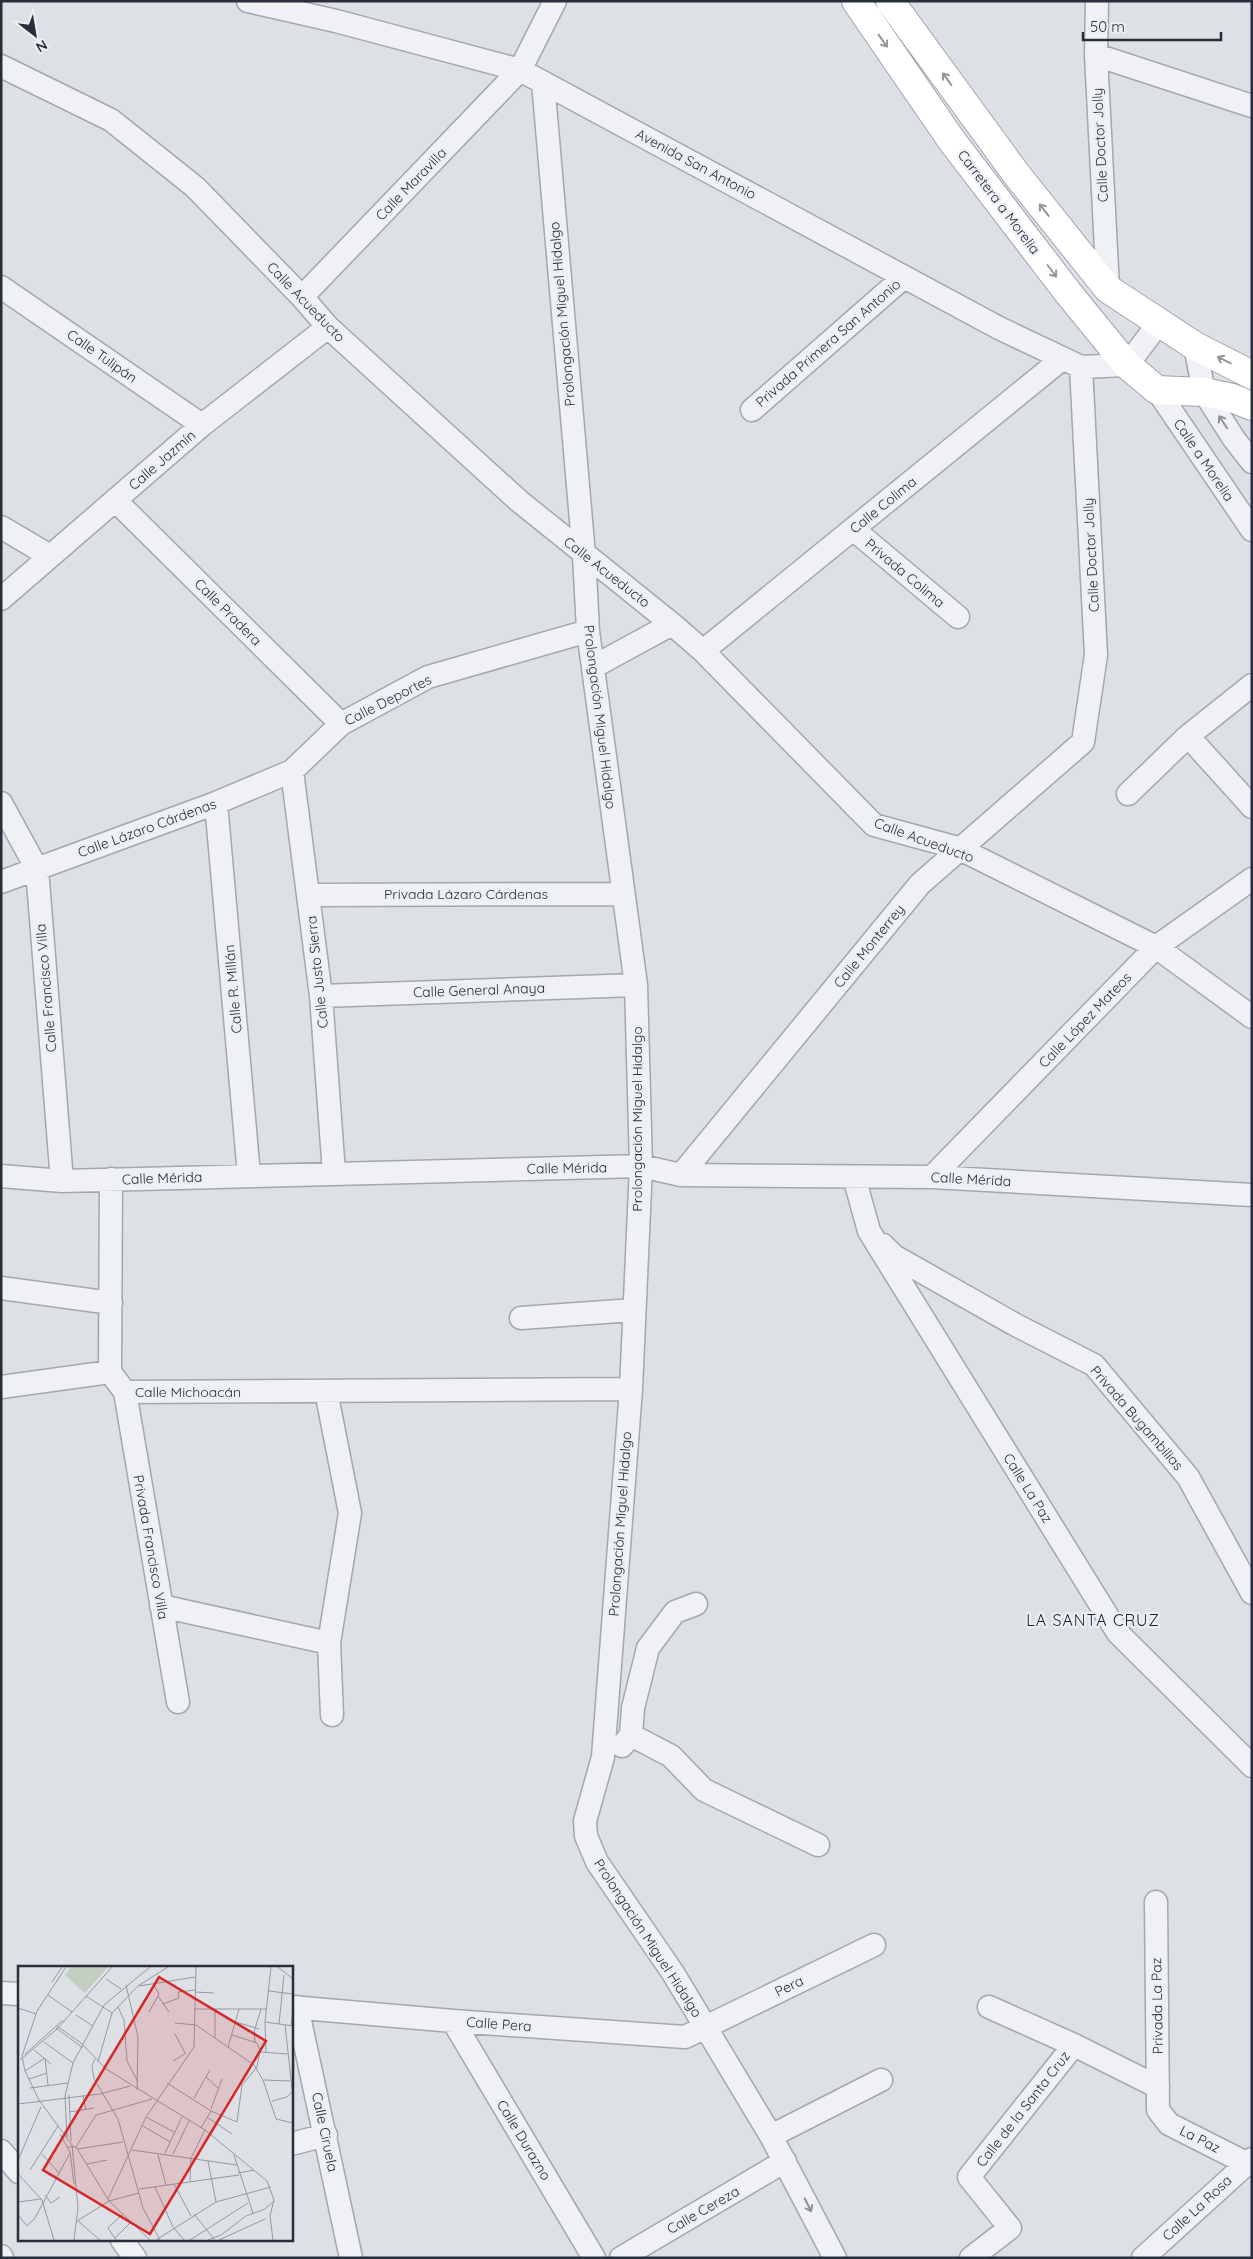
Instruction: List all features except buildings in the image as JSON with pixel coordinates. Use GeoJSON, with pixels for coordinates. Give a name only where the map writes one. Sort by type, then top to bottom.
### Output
{"type":"FeatureCollection","features":[{"type":"Feature","properties":{"kind":"main road","name":"Carretera a Morelia"},"geometry":{"type":"LineString","coordinates":[[856,1],[952,141],[1069,294],[1127,365],[1157,390]]}},
{"type":"Feature","properties":{"kind":"main road"},"geometry":{"type":"LineString","coordinates":[[890,1],[1017,175],[1108,289],[1195,346],[1252,375]]}},
{"type":"Feature","properties":{"kind":"main road"},"geometry":{"type":"LineString","coordinates":[[1157,390],[1204,392],[1232,398],[1252,406]]}},
{"type":"Feature","properties":{"kind":"street","name":"Avenida San Antonio"},"geometry":{"type":"LineString","coordinates":[[248,1],[339,11],[520,70],[998,328],[1072,362],[1127,365]]}},
{"type":"Feature","properties":{"kind":"street","name":"Calle Maravilla"},"geometry":{"type":"LineString","coordinates":[[302,297],[520,70],[555,1]]}},
{"type":"Feature","properties":{"kind":"street","name":"Calle Doctor Jolly"},"geometry":{"type":"LineString","coordinates":[[1097,1],[1096,55],[1108,289]]}},
{"type":"Feature","properties":{"kind":"street"},"geometry":{"type":"LineString","coordinates":[[1096,55],[1252,106]]}},
{"type":"Feature","properties":{"kind":"street","name":"Calle Acueducto"},"geometry":{"type":"LineString","coordinates":[[1,66],[111,120],[195,186],[302,297],[328,327],[519,501],[703,651],[874,825],[958,848],[1156,947],[1252,1017]]}},
{"type":"Feature","properties":{"kind":"street","name":"Prolongación Miguel Hidalgo"},"geometry":{"type":"LineString","coordinates":[[542,82],[584,555],[588,631],[622,894],[636,985],[640,1166],[631,1389],[603,1757],[585,1821],[586,1836],[597,1862],[673,1973],[771,2136],[835,2258]]}},
{"type":"Feature","properties":{"kind":"street","name":"Privada Primera San Antonio"},"geometry":{"type":"LineString","coordinates":[[752,410],[904,277]]}},
{"type":"Feature","properties":{"kind":"street","name":"Calle Tulipán"},"geometry":{"type":"LineString","coordinates":[[1,287],[202,425]]}},
{"type":"Feature","properties":{"kind":"street"},"geometry":{"type":"LineString","coordinates":[[1127,365],[1159,322]]}},
{"type":"Feature","properties":{"kind":"street","name":"Calle Jazmín"},"geometry":{"type":"LineString","coordinates":[[1,599],[202,425],[328,327]]}},
{"type":"Feature","properties":{"kind":"street"},"geometry":{"type":"LineString","coordinates":[[1195,346],[1204,392],[1234,439],[1252,462]]}},
{"type":"Feature","properties":{"kind":"street","name":"Calle Doctor Jolly"},"geometry":{"type":"LineString","coordinates":[[1072,362],[1096,655],[1083,742]]}},
{"type":"Feature","properties":{"kind":"street","name":"Calle Colima"},"geometry":{"type":"LineString","coordinates":[[703,651],[853,529],[1072,362]]}},
{"type":"Feature","properties":{"kind":"street","name":"Calle a Morelia"},"geometry":{"type":"LineString","coordinates":[[1157,390],[1252,530]]}},
{"type":"Feature","properties":{"kind":"street","name":"Calle Pradera"},"geometry":{"type":"LineString","coordinates":[[115,500],[341,724]]}},
{"type":"Feature","properties":{"kind":"street"},"geometry":{"type":"LineString","coordinates":[[1,527],[50,556]]}},
{"type":"Feature","properties":{"kind":"street","name":"Privada Colima"},"geometry":{"type":"LineString","coordinates":[[853,529],[958,617]]}},
{"type":"Feature","properties":{"kind":"street"},"geometry":{"type":"LineString","coordinates":[[593,666],[672,624]]}},
{"type":"Feature","properties":{"kind":"street","name":"Calle Deportes"},"geometry":{"type":"LineString","coordinates":[[292,771],[341,724],[428,678],[588,631]]}},
{"type":"Feature","properties":{"kind":"street"},"geometry":{"type":"LineString","coordinates":[[1128,794],[1188,736],[1252,685]]}},
{"type":"Feature","properties":{"kind":"street"},"geometry":{"type":"LineString","coordinates":[[1188,736],[1252,807]]}},
{"type":"Feature","properties":{"kind":"street","name":"Calle Monterrey"},"geometry":{"type":"LineString","coordinates":[[681,1175],[920,884],[958,848],[1083,742]]}},
{"type":"Feature","properties":{"kind":"street","name":"Calle Lázaro Cárdenas"},"geometry":{"type":"LineString","coordinates":[[1,882],[216,803],[292,771]]}},
{"type":"Feature","properties":{"kind":"street","name":"Calle Justo Sierra"},"geometry":{"type":"LineString","coordinates":[[292,771],[321,996],[334,1173]]}},
{"type":"Feature","properties":{"kind":"street","name":"Calle Francisco Villa"},"geometry":{"type":"LineString","coordinates":[[1,803],[37,869],[62,1181]]}},
{"type":"Feature","properties":{"kind":"street","name":"Calle R. Millán"},"geometry":{"type":"LineString","coordinates":[[216,803],[249,1175]]}},
{"type":"Feature","properties":{"kind":"street","name":"Calle López Mateos"},"geometry":{"type":"LineString","coordinates":[[932,1177],[1156,947],[1252,879]]}},
{"type":"Feature","properties":{"kind":"street","name":"Privada Lázaro Cárdenas"},"geometry":{"type":"LineString","coordinates":[[309,895],[622,894]]}},
{"type":"Feature","properties":{"kind":"street","name":"Calle General Anaya"},"geometry":{"type":"LineString","coordinates":[[321,996],[636,985]]}},
{"type":"Feature","properties":{"kind":"street","name":"Calle Mérida"},"geometry":{"type":"LineString","coordinates":[[1,1176],[62,1181],[640,1166],[681,1175],[932,1177],[1252,1195]]}},
{"type":"Feature","properties":{"kind":"street","name":"Calle La Paz"},"geometry":{"type":"LineString","coordinates":[[854,1177],[869,1231],[1118,1633],[1252,1766]]}},
{"type":"Feature","properties":{"kind":"street"},"geometry":{"type":"LineString","coordinates":[[1,1387],[110,1372],[111,1179]]}},
{"type":"Feature","properties":{"kind":"street","name":"Privada Bugambilias"},"geometry":{"type":"LineString","coordinates":[[869,1231],[894,1256],[1014,1324],[1094,1365],[1188,1476],[1252,1593]]}},
{"type":"Feature","properties":{"kind":"street"},"geometry":{"type":"LineString","coordinates":[[1,1288],[111,1303]]}},
{"type":"Feature","properties":{"kind":"street"},"geometry":{"type":"LineString","coordinates":[[521,1318],[633,1310]]}},
{"type":"Feature","properties":{"kind":"street","name":"Calle Michoacán"},"geometry":{"type":"LineString","coordinates":[[110,1372],[125,1392],[631,1389]]}},
{"type":"Feature","properties":{"kind":"street"},"geometry":{"type":"LineString","coordinates":[[326,1391],[350,1513],[329,1643],[332,1715]]}},
{"type":"Feature","properties":{"kind":"street","name":"Privada Francisco Villa"},"geometry":{"type":"LineString","coordinates":[[125,1392],[178,1702]]}},
{"type":"Feature","properties":{"kind":"street"},"geometry":{"type":"LineString","coordinates":[[603,1757],[622,1747],[631,1735],[634,1708],[648,1648],[675,1612],[696,1604]]}},
{"type":"Feature","properties":{"kind":"street"},"geometry":{"type":"LineString","coordinates":[[162,1606],[329,1643]]}},
{"type":"Feature","properties":{"kind":"street"},"geometry":{"type":"LineString","coordinates":[[631,1735],[670,1756],[704,1790],[818,1845]]}},
{"type":"Feature","properties":{"kind":"street","name":"Privada La Paz"},"geometry":{"type":"LineString","coordinates":[[1156,1902],[1158,2110]]}},
{"type":"Feature","properties":{"kind":"street","name":"Pera"},"geometry":{"type":"LineString","coordinates":[[705,2027],[874,1945]]}},
{"type":"Feature","properties":{"kind":"street"},"geometry":{"type":"LineString","coordinates":[[1,1993],[18,1994]]}},
{"type":"Feature","properties":{"kind":"street","name":"Calle Pera"},"geometry":{"type":"LineString","coordinates":[[294,2007],[453,2021],[685,2037],[705,2027]]}},
{"type":"Feature","properties":{"kind":"street","name":"Calle Ciruela"},"geometry":{"type":"LineString","coordinates":[[294,2007],[326,2135],[351,2258]]}},
{"type":"Feature","properties":{"kind":"street"},"geometry":{"type":"LineString","coordinates":[[989,2007],[1074,2045],[1158,2087]]}},
{"type":"Feature","properties":{"kind":"street","name":"Calle Durazno"},"geometry":{"type":"LineString","coordinates":[[453,2021],[594,2258]]}},
{"type":"Feature","properties":{"kind":"street","name":"Calle de la Santa Cruz"},"geometry":{"type":"LineString","coordinates":[[971,2258],[1010,2228],[969,2177],[1074,2045]]}},
{"type":"Feature","properties":{"kind":"street"},"geometry":{"type":"LineString","coordinates":[[771,2136],[881,2080]]}},
{"type":"Feature","properties":{"kind":"street","name":"La Paz"},"geometry":{"type":"LineString","coordinates":[[1158,2110],[1168,2124],[1249,2161]]}},
{"type":"Feature","properties":{"kind":"street"},"geometry":{"type":"LineString","coordinates":[[292,2144],[326,2135]]}},
{"type":"Feature","properties":{"kind":"street"},"geometry":{"type":"LineString","coordinates":[[1,2151],[18,2171]]}},
{"type":"Feature","properties":{"kind":"street","name":"Calle Cereza"},"geometry":{"type":"LineString","coordinates":[[621,2258],[785,2161]]}},
{"type":"Feature","properties":{"kind":"street","name":"Calle La Rosa"},"geometry":{"type":"LineString","coordinates":[[1143,2258],[1249,2161]]}},
{"type":"Feature","properties":{"kind":"street"},"geometry":{"type":"LineString","coordinates":[[123,2242],[135,2258]]}},
{"type":"Feature","properties":{"kind":"district","name":"LA SANTA CRUZ"},"geometry":{"type":"Point","coordinates":[1093,1620]}}]}
